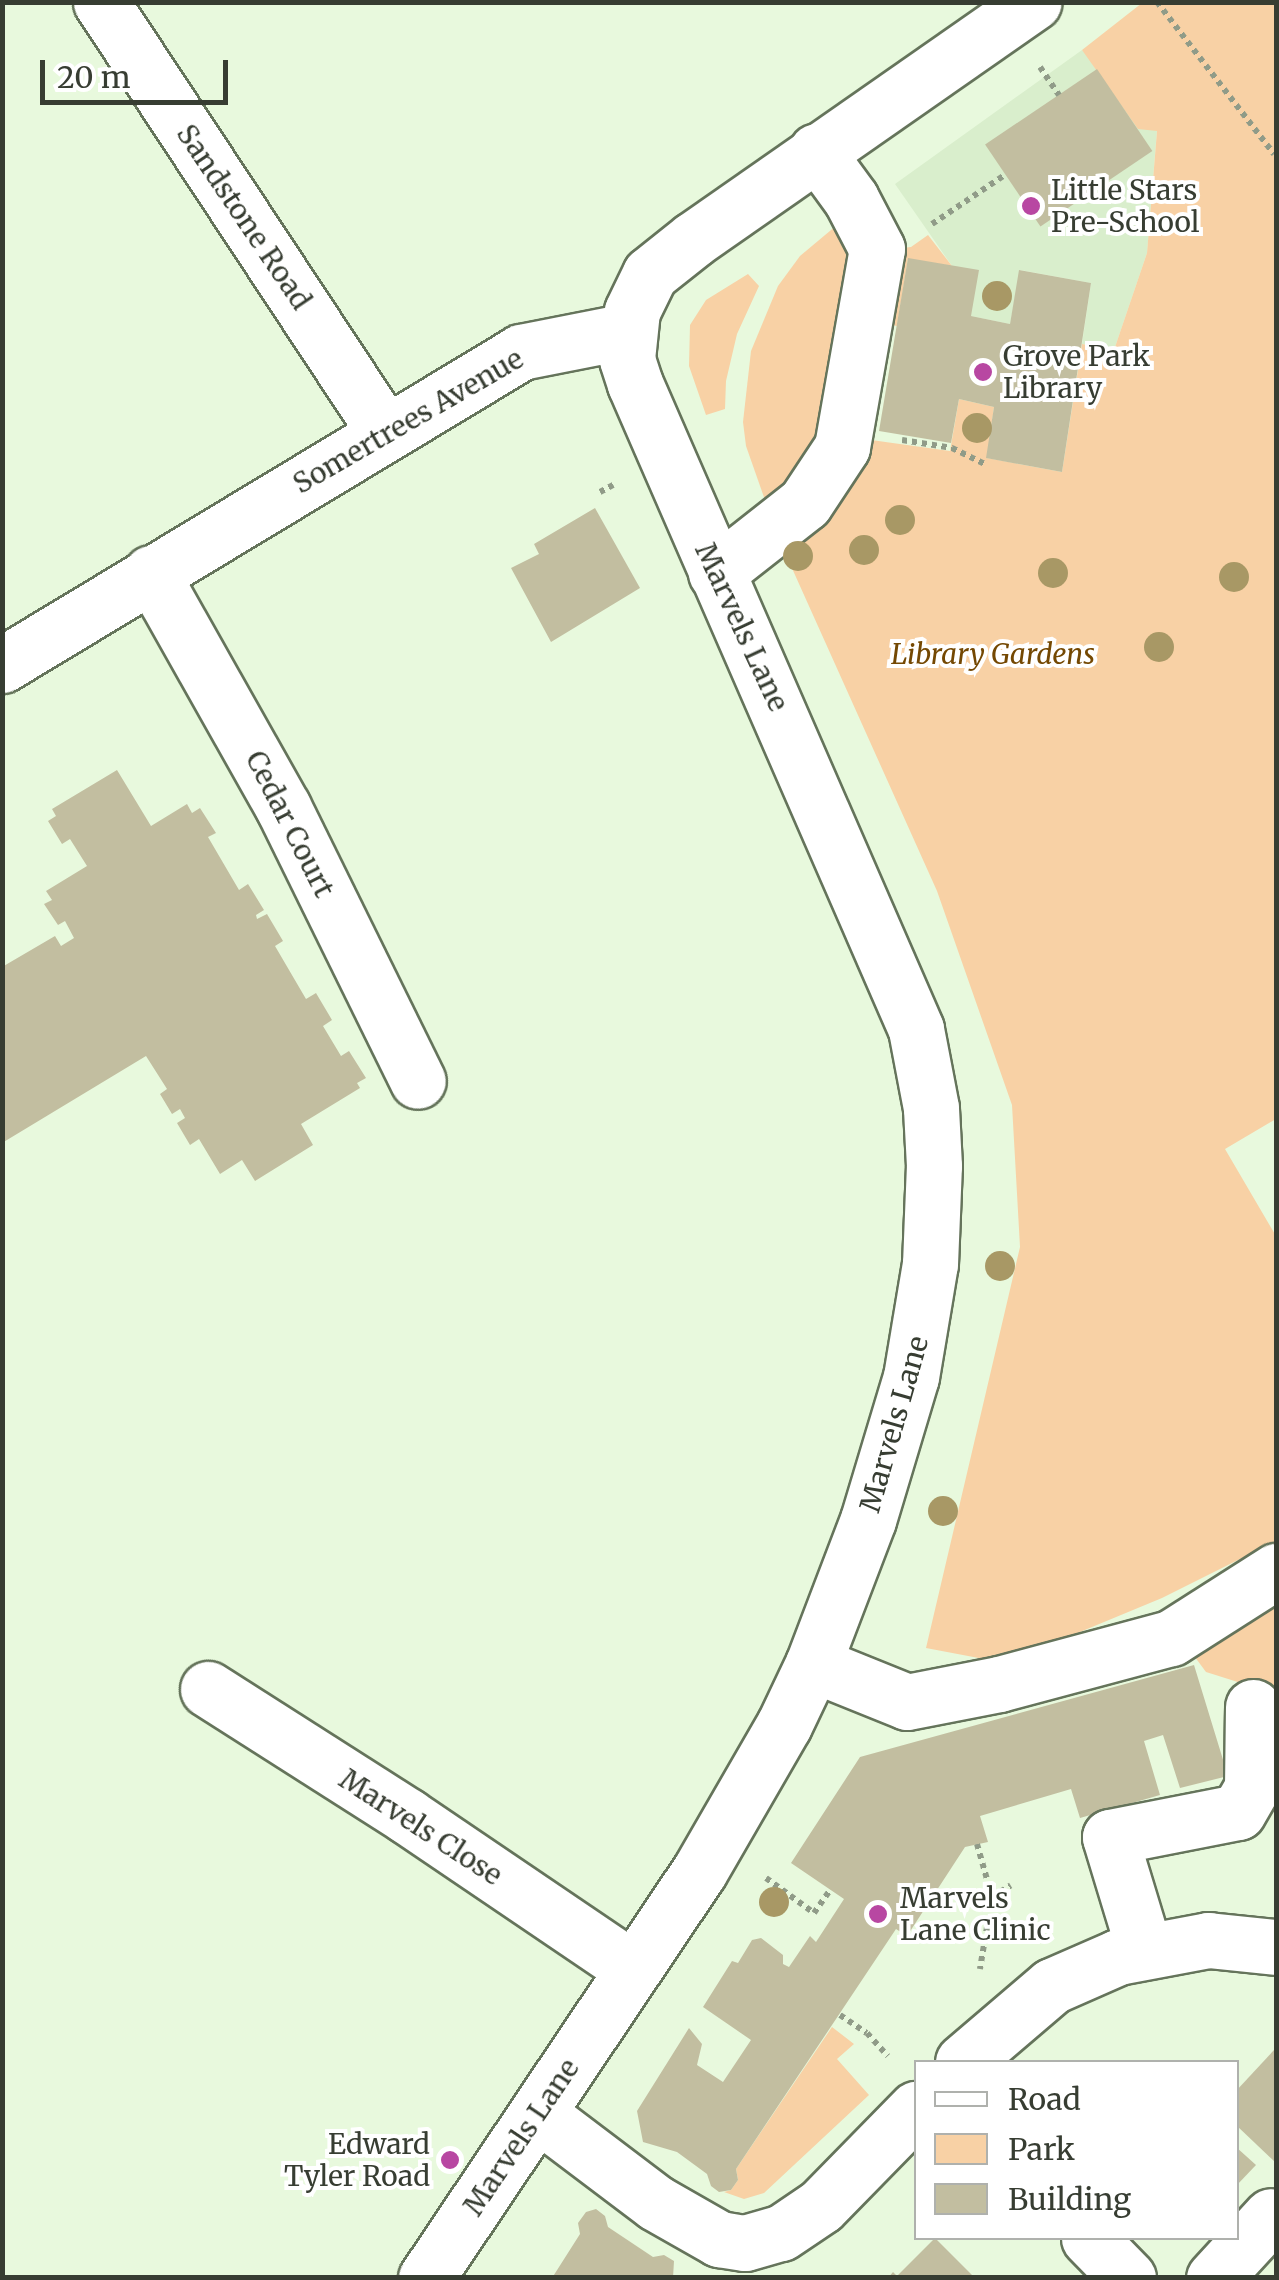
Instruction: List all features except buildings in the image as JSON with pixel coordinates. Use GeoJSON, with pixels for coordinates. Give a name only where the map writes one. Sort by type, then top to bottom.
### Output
{"type":"FeatureCollection","features":[{"type":"Feature","properties":{"kind":"street","name":"Sandstone Road"},"geometry":{"type":"LineString","coordinates":[[101,2],[386,432]]}},
{"type":"Feature","properties":{"kind":"street"},"geometry":{"type":"LineString","coordinates":[[627,331],[639,292],[650,274],[816,151],[1034,2]]}},
{"type":"Feature","properties":{"kind":"street"},"geometry":{"type":"LineString","coordinates":[[716,572],[805,503],[842,447],[877,249],[851,198],[816,151]]}},
{"type":"Feature","properties":{"kind":"street","name":"Somertrees Avenue"},"geometry":{"type":"LineString","coordinates":[[2,665],[521,352],[627,331]]}},
{"type":"Feature","properties":{"kind":"street","name":"Marvels Lane"},"geometry":{"type":"LineString","coordinates":[[426,2278],[751,1787],[813,1664],[868,1520],[912,1376],[930,1264],[934,1166],[931,1108],[916,1029],[899,982],[635,384],[627,359],[627,331]]}},
{"type":"Feature","properties":{"kind":"street","name":"Cedar Court"},"geometry":{"type":"LineString","coordinates":[[151,573],[283,807],[418,1081]]}},
{"type":"Feature","properties":{"kind":"street"},"geometry":{"type":"LineString","coordinates":[[813,1664],[908,1702],[999,1684],[1171,1638],[1276,1570]]}},
{"type":"Feature","properties":{"kind":"street","name":"Marvels Close"},"geometry":{"type":"LineString","coordinates":[[208,1689],[407,1816],[633,1969]]}},
{"type":"Feature","properties":{"kind":"street"},"geometry":{"type":"LineString","coordinates":[[1144,1949],[1110,1837],[1238,1812],[1252,1788],[1253,1706]]}},
{"type":"Feature","properties":{"kind":"street"},"geometry":{"type":"LineString","coordinates":[[965,2060],[1052,1986],[1144,1949],[1208,1940],[1276,1948]]}},
{"type":"Feature","properties":{"kind":"street"},"geometry":{"type":"LineString","coordinates":[[538,2113],[656,2202],[719,2239],[745,2243],[781,2233],[820,2206],[914,2111]]}},
{"type":"Feature","properties":{"kind":"street"},"geometry":{"type":"LineString","coordinates":[[1214,2278],[1271,2216]]}},
{"type":"Feature","properties":{"kind":"street"},"geometry":{"type":"LineString","coordinates":[[1091,2240],[1128,2278]]}},
{"type":"Feature","properties":{"kind":"path"},"geometry":{"type":"LineString","coordinates":[[1157,2],[1274,154]]}},
{"type":"Feature","properties":{"kind":"path"},"geometry":{"type":"LineString","coordinates":[[1039,67],[1059,94]]}},
{"type":"Feature","properties":{"kind":"path"},"geometry":{"type":"LineString","coordinates":[[877,249],[911,240],[1006,174]]}},
{"type":"Feature","properties":{"kind":"path"},"geometry":{"type":"LineString","coordinates":[[846,428],[952,448],[986,464]]}},
{"type":"Feature","properties":{"kind":"path"},"geometry":{"type":"LineString","coordinates":[[600,492],[614,485]]}},
{"type":"Feature","properties":{"kind":"path"},"geometry":{"type":"LineString","coordinates":[[977,1844],[992,1897],[977,1986]]}},
{"type":"Feature","properties":{"kind":"path"},"geometry":{"type":"LineString","coordinates":[[765,1877],[814,1912],[830,1890]]}},
{"type":"Feature","properties":{"kind":"path"},"geometry":{"type":"LineString","coordinates":[[992,1897],[1010,1885]]}},
{"type":"Feature","properties":{"kind":"path"},"geometry":{"type":"LineString","coordinates":[[840,2015],[867,2033],[891,2059]]}},
{"type":"Feature","properties":{"kind":"shaded area","name":"Little Stars Pre-School"},"geometry":{"type":"Polygon","coordinates":[[[1082,50],[1157,130],[1147,253],[1114,350],[1082,344],[1091,283],[1020,270],[1010,324],[971,316],[952,266],[895,184],[1082,50]]]}},
{"type":"Feature","properties":{"kind":"green space","name":"Library Gardens"},"geometry":{"type":"Polygon","coordinates":[[[1142,3],[1276,3],[1276,1119],[1225,1149],[1276,1236],[1276,1541],[1162,1598],[1005,1663],[926,1648],[1020,1247],[1012,1105],[937,891],[782,546],[807,537],[837,496],[864,439],[950,451],[959,399],[994,407],[987,458],[1062,472],[1082,344],[1114,350],[1147,253],[1157,131],[1138,129],[1082,50],[1142,3]]]}},
{"type":"Feature","properties":{"kind":"green space"},"geometry":{"type":"Polygon","coordinates":[[[843,220],[860,241],[838,403],[772,520],[746,446],[743,422],[751,351],[778,286],[800,256],[843,220]]]}},
{"type":"Feature","properties":{"kind":"green space"},"geometry":{"type":"Polygon","coordinates":[[[928,235],[952,266],[908,259],[897,326],[882,323],[893,249],[911,247],[928,235]]]}},
{"type":"Feature","properties":{"kind":"green space"},"geometry":{"type":"Polygon","coordinates":[[[748,274],[759,286],[737,334],[726,381],[725,409],[706,415],[689,366],[690,325],[706,300],[748,274]]]}},
{"type":"Feature","properties":{"kind":"green space"},"geometry":{"type":"Polygon","coordinates":[[[1276,1606],[1276,1694],[1206,1672],[1189,1649],[1276,1606]]]}},
{"type":"Feature","properties":{"kind":"green space"},"geometry":{"type":"Polygon","coordinates":[[[832,2027],[854,2044],[837,2059],[869,2095],[764,2193],[744,2199],[724,2192],[731,2190],[738,2180],[736,2169],[832,2027]]]}},
{"type":"Feature","properties":{"kind":"place","name":"Little Stars Pre-School"},"geometry":{"type":"Point","coordinates":[1031,206]}},
{"type":"Feature","properties":{"kind":"place","name":"Grove Park Library"},"geometry":{"type":"Point","coordinates":[983,372]}},
{"type":"Feature","properties":{"kind":"place","name":"Marvels Lane Clinic"},"geometry":{"type":"Point","coordinates":[878,1914]}},
{"type":"Feature","properties":{"kind":"place","name":"Edward Tyler Road"},"geometry":{"type":"Point","coordinates":[450,2160]}}]}
